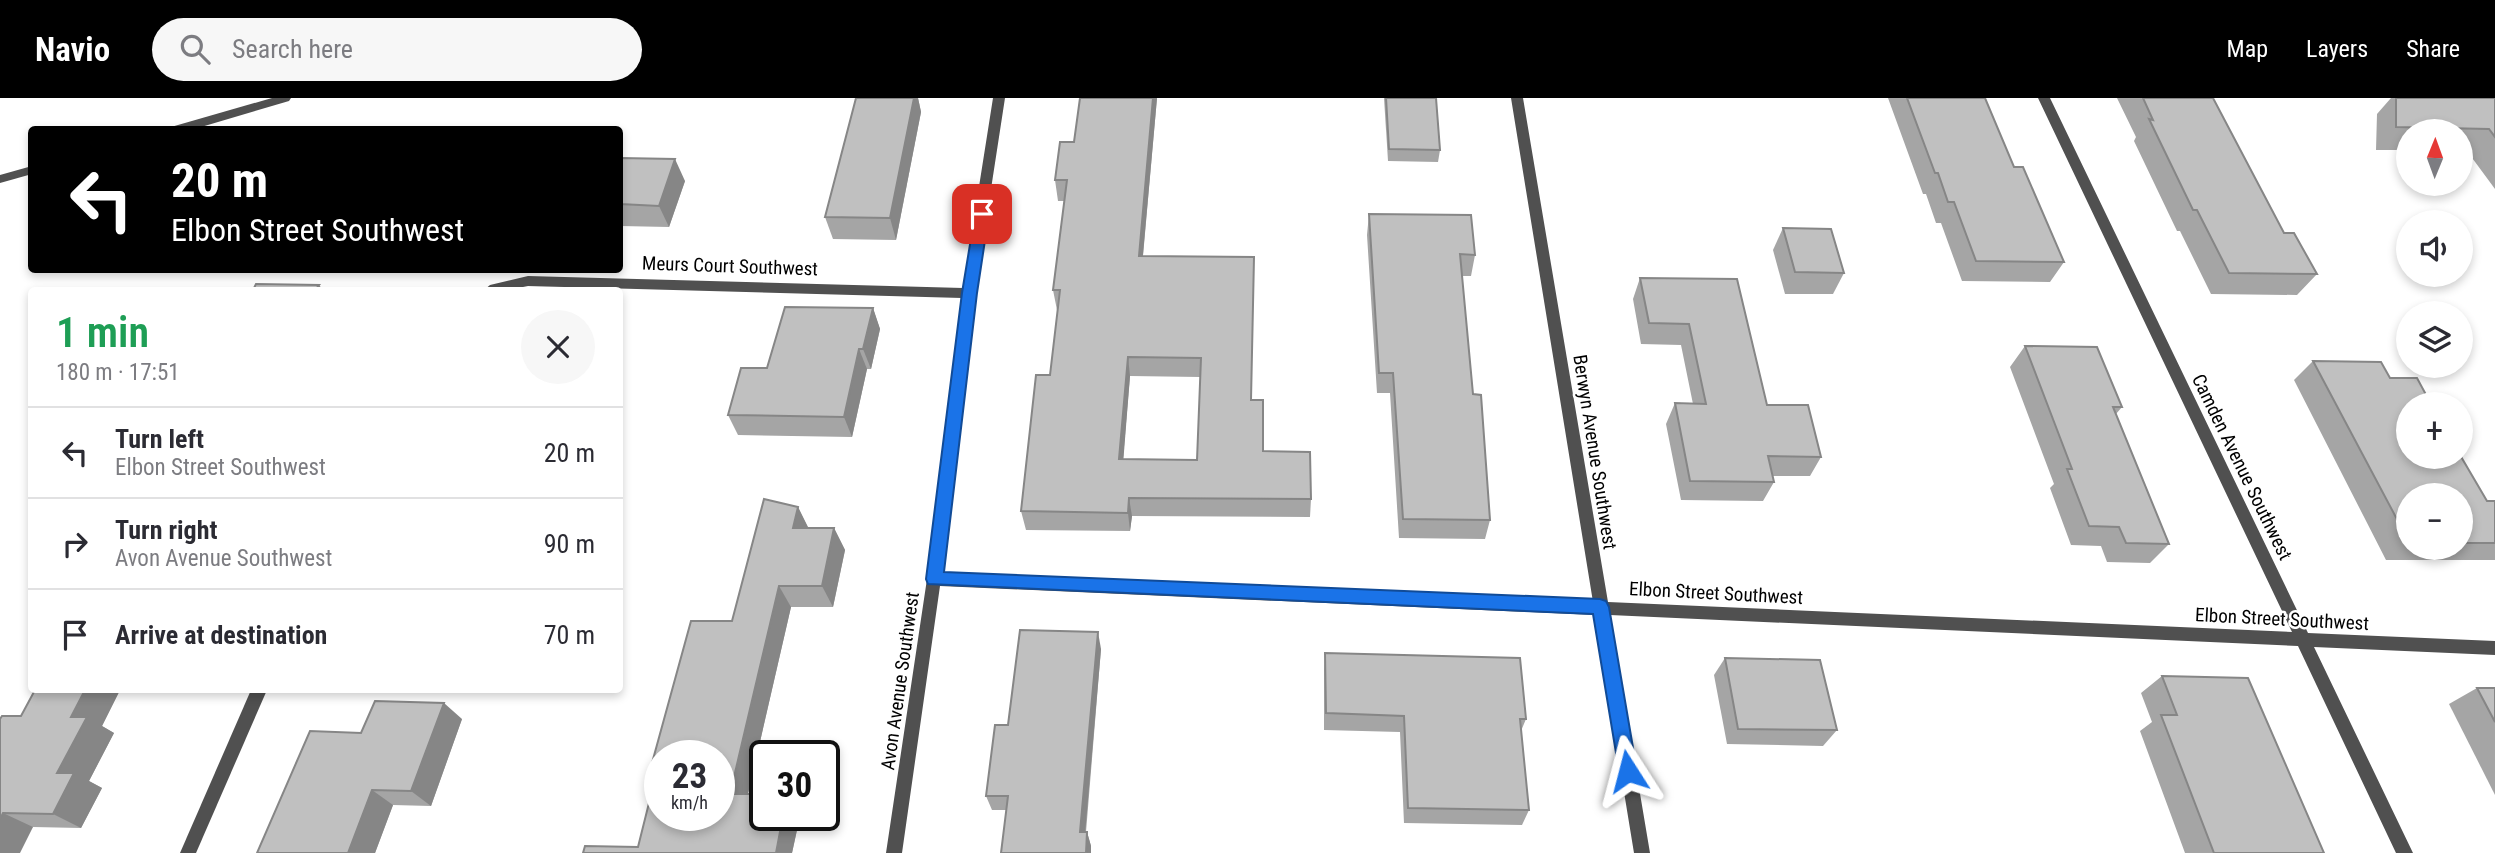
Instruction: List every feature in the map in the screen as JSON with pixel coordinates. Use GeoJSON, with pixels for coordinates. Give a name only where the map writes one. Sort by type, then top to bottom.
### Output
{"type":"FeatureCollection","features":[{"type":"Feature","properties":{"kind":"street"},"geometry":{"type":"LineString","coordinates":[[188,126],[285,98]]}},
{"type":"Feature","properties":{"kind":"street","name":"Avon Avenue Southwest"},"geometry":{"type":"LineString","coordinates":[[894,853],[934,579],[969,293],[999,98]]}},
{"type":"Feature","properties":{"kind":"street","name":"Berwyn Avenue Southwest"},"geometry":{"type":"LineString","coordinates":[[1517,98],[1642,853]]}},
{"type":"Feature","properties":{"kind":"street","name":"Camden Avenue Southwest"},"geometry":{"type":"LineString","coordinates":[[2044,98],[2405,853]]}},
{"type":"Feature","properties":{"kind":"street"},"geometry":{"type":"LineString","coordinates":[[0,179],[28,171]]}},
{"type":"Feature","properties":{"kind":"street","name":"Meurs Court Southwest"},"geometry":{"type":"LineString","coordinates":[[503,287],[528,281],[969,293]]}},
{"type":"Feature","properties":{"kind":"street","name":"Elbon Street Southwest"},"geometry":{"type":"LineString","coordinates":[[934,579],[2495,648]]}},
{"type":"Feature","properties":{"kind":"street"},"geometry":{"type":"LineString","coordinates":[[188,853],[258,693]]}},
{"type":"Feature","properties":{"kind":"building"},"geometry":{"type":"Polygon","coordinates":[[[856,98],[914,98],[890,218],[825,217],[856,98]]]}},
{"type":"Feature","properties":{"kind":"building"},"geometry":{"type":"Polygon","coordinates":[[[1080,98],[1153,98],[1139,256],[1254,257],[1251,400],[1263,400],[1263,451],[1310,452],[1311,499],[1129,498],[1128,513],[1021,511],[1036,375],[1050,375],[1060,290],[1053,290],[1067,180],[1055,180],[1060,142],[1074,142],[1080,98]],[[1128,357],[1119,459],[1197,460],[1201,358],[1128,357]]]}},
{"type":"Feature","properties":{"kind":"building"},"geometry":{"type":"Polygon","coordinates":[[[1386,98],[1436,98],[1440,150],[1389,149],[1386,98]]]}},
{"type":"Feature","properties":{"kind":"building"},"geometry":{"type":"Polygon","coordinates":[[[1907,98],[1985,98],[2014,167],[2023,167],[2064,262],[1976,261],[1954,202],[1948,202],[1938,173],[1935,173],[1907,98]]]}},
{"type":"Feature","properties":{"kind":"building"},"geometry":{"type":"Polygon","coordinates":[[[2143,98],[2213,98],[2284,233],[2294,233],[2317,274],[2229,273],[2197,210],[2193,210],[2149,119],[2153,120],[2143,98]]]}},
{"type":"Feature","properties":{"kind":"building"},"geometry":{"type":"Polygon","coordinates":[[[2396,98],[2495,98],[2495,137],[2489,129],[2473,129],[2473,119],[2396,119],[2396,98]]]}},
{"type":"Feature","properties":{"kind":"building"},"geometry":{"type":"Polygon","coordinates":[[[623,158],[675,159],[659,206],[623,204],[623,158]]]}},
{"type":"Feature","properties":{"kind":"building"},"geometry":{"type":"Polygon","coordinates":[[[1369,214],[1471,215],[1475,255],[1460,254],[1473,394],[1481,395],[1490,520],[1403,519],[1393,373],[1379,373],[1369,214]]]}},
{"type":"Feature","properties":{"kind":"building"},"geometry":{"type":"Polygon","coordinates":[[[1783,228],[1831,229],[1844,273],[1795,272],[1783,228]]]}},
{"type":"Feature","properties":{"kind":"building"},"geometry":{"type":"Polygon","coordinates":[[[1640,278],[1737,279],[1767,405],[1808,405],[1821,457],[1768,456],[1774,482],[1690,481],[1675,403],[1706,404],[1689,324],[1649,323],[1640,278]]]}},
{"type":"Feature","properties":{"kind":"building"},"geometry":{"type":"Polygon","coordinates":[[[256,284],[319,285],[317,287],[254,287],[256,284]]]}},
{"type":"Feature","properties":{"kind":"building"},"geometry":{"type":"Polygon","coordinates":[[[785,307],[873,308],[863,349],[859,349],[844,417],[728,415],[741,368],[767,368],[785,307]]]}},
{"type":"Feature","properties":{"kind":"building"},"geometry":{"type":"Polygon","coordinates":[[[2025,346],[2097,347],[2122,407],[2113,407],[2169,544],[2126,543],[2119,527],[2089,526],[2067,469],[2072,469],[2025,346]]]}},
{"type":"Feature","properties":{"kind":"building"},"geometry":{"type":"Polygon","coordinates":[[[2313,361],[2381,362],[2390,378],[2417,378],[2425,392],[2396,392],[2396,469],[2468,469],[2487,501],[2495,501],[2495,543],[2473,543],[2473,483],[2396,483],[2396,517],[2313,361]]]}},
{"type":"Feature","properties":{"kind":"building"},"geometry":{"type":"Polygon","coordinates":[[[764,499],[798,507],[793,528],[834,528],[822,586],[779,586],[735,773],[735,740],[658,740],[691,621],[732,621],[764,499]]]}},
{"type":"Feature","properties":{"kind":"building"},"geometry":{"type":"Polygon","coordinates":[[[1020,630],[1098,632],[1080,832],[1087,832],[1086,853],[1001,853],[1008,796],[986,796],[995,725],[1008,725],[1020,630]]]}},
{"type":"Feature","properties":{"kind":"building"},"geometry":{"type":"Polygon","coordinates":[[[1325,653],[1520,658],[1526,719],[1520,719],[1529,810],[1408,808],[1404,716],[1326,713],[1325,653]]]}},
{"type":"Feature","properties":{"kind":"building"},"geometry":{"type":"Polygon","coordinates":[[[1725,658],[1820,660],[1837,730],[1738,729],[1725,658]]]}},
{"type":"Feature","properties":{"kind":"building"},"geometry":{"type":"Polygon","coordinates":[[[2162,676],[2248,678],[2324,853],[2214,853],[2161,715],[2177,715],[2162,676]]]}},
{"type":"Feature","properties":{"kind":"building"},"geometry":{"type":"Polygon","coordinates":[[[2477,688],[2495,688],[2495,722],[2477,688]]]}},
{"type":"Feature","properties":{"kind":"building"},"geometry":{"type":"Polygon","coordinates":[[[33,693],[83,693],[71,717],[87,717],[57,773],[74,773],[53,814],[3,813],[0,819],[0,719],[2,716],[21,716],[33,693]]]}},
{"type":"Feature","properties":{"kind":"building"},"geometry":{"type":"Polygon","coordinates":[[[375,701],[444,703],[411,791],[372,790],[348,853],[257,853],[310,731],[361,733],[375,701]]]}},
{"type":"Feature","properties":{"kind":"building"},"geometry":{"type":"Polygon","coordinates":[[[735,794],[749,794],[749,831],[780,831],[776,853],[583,853],[585,846],[638,847],[644,823],[644,831],[735,831],[735,794]]]}},
{"type":"Feature","properties":{"kind":"route"},"geometry":{"type":"LineString","coordinates":[[982,214],[969,293],[934,579],[1600,607],[1628,771]]}}]}
